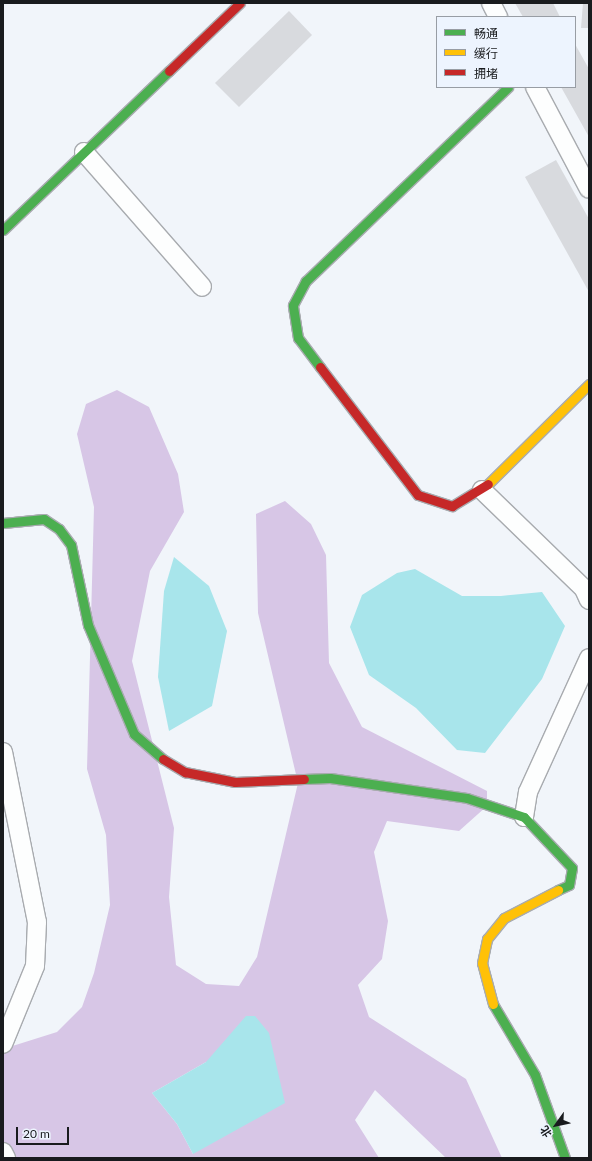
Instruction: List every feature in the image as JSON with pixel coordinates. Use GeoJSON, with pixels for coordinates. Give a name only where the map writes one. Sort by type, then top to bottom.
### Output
{"type":"FeatureCollection","features":[{"type":"Feature","properties":{"kind":"street"},"geometry":{"type":"LineString","coordinates":[[3,230],[240,3]]}},
{"type":"Feature","properties":{"kind":"street"},"geometry":{"type":"LineString","coordinates":[[491,3],[498,16]]}},
{"type":"Feature","properties":{"kind":"street"},"geometry":{"type":"LineString","coordinates":[[507,88],[306,281],[293,305],[298,338],[418,495],[452,506],[482,490],[589,384]]}},
{"type":"Feature","properties":{"kind":"street"},"geometry":{"type":"LineString","coordinates":[[536,88],[589,189]]}},
{"type":"Feature","properties":{"kind":"street"},"geometry":{"type":"LineString","coordinates":[[84,152],[202,287]]}},
{"type":"Feature","properties":{"kind":"street"},"geometry":{"type":"LineString","coordinates":[[482,490],[584,589],[589,600]]}},
{"type":"Feature","properties":{"kind":"street"},"geometry":{"type":"LineString","coordinates":[[3,523],[14,520],[44,519],[59,529],[71,545],[88,625],[134,734],[156,755],[185,772],[235,782],[330,778],[468,798],[524,817],[550,842],[572,868],[569,885],[504,918],[487,939],[482,963],[493,1003],[535,1075],[565,1158]]}},
{"type":"Feature","properties":{"kind":"street"},"geometry":{"type":"LineString","coordinates":[[524,817],[528,792],[589,658]]}},
{"type":"Feature","properties":{"kind":"street"},"geometry":{"type":"LineString","coordinates":[[3,752],[37,922],[35,966],[3,1044]]}},
{"type":"Feature","properties":{"kind":"street"},"geometry":{"type":"LineString","coordinates":[[3,1152],[6,1158]]}},
{"type":"Feature","properties":{"kind":"shaded area"},"geometry":{"type":"Polygon","coordinates":[[[117,390],[149,407],[178,474],[184,512],[150,571],[132,661],[174,828],[169,897],[176,965],[206,984],[239,986],[257,957],[298,783],[258,613],[256,514],[285,501],[311,524],[326,555],[329,663],[362,727],[487,791],[487,806],[459,831],[387,821],[374,852],[388,921],[382,959],[358,985],[369,1017],[466,1079],[502,1158],[446,1158],[375,1090],[355,1120],[379,1158],[3,1158],[3,1049],[57,1032],[82,1007],[94,973],[110,905],[106,835],[87,769],[94,507],[77,434],[86,404],[117,390]],[[206,1062],[152,1093],[177,1124],[193,1154],[206,1062]]]}},
{"type":"Feature","properties":{"kind":"water"},"geometry":{"type":"Polygon","coordinates":[[[174,557],[209,586],[227,631],[212,706],[169,731],[158,677],[164,591],[174,557]]]}},
{"type":"Feature","properties":{"kind":"water"},"geometry":{"type":"Polygon","coordinates":[[[415,569],[462,596],[501,596],[542,592],[565,626],[542,679],[485,753],[457,750],[416,708],[369,675],[350,627],[362,595],[397,573],[415,569]]]}},
{"type":"Feature","properties":{"kind":"water"},"geometry":{"type":"Polygon","coordinates":[[[246,1016],[255,1016],[269,1033],[285,1103],[193,1154],[177,1124],[152,1093],[206,1062],[246,1016]]]}},
{"type":"Feature","properties":{"kind":"building"},"geometry":{"type":"Polygon","coordinates":[[[515,3],[553,3],[560,16],[522,16],[515,3]]]}},
{"type":"Feature","properties":{"kind":"building"},"geometry":{"type":"Polygon","coordinates":[[[583,3],[589,3],[589,28],[581,28],[583,3]]]}},
{"type":"Feature","properties":{"kind":"building"},"geometry":{"type":"Polygon","coordinates":[[[289,11],[312,35],[239,107],[215,83],[289,11]]]}},
{"type":"Feature","properties":{"kind":"building"},"geometry":{"type":"Polygon","coordinates":[[[576,46],[589,69],[589,137],[562,88],[576,88],[576,46]]]}},
{"type":"Feature","properties":{"kind":"building"},"geometry":{"type":"Polygon","coordinates":[[[556,160],[589,219],[589,292],[525,177],[556,160]]]}},
{"type":"Feature","properties":{"kind":"traffic: fast"},"geometry":{"type":"LineString","coordinates":[[3,230],[169,71]]}},
{"type":"Feature","properties":{"kind":"traffic: fast"},"geometry":{"type":"LineString","coordinates":[[320,367],[298,338],[293,305],[306,281],[507,88]]}},
{"type":"Feature","properties":{"kind":"traffic: fast"},"geometry":{"type":"LineString","coordinates":[[3,523],[44,519],[59,529],[71,545],[88,625],[134,734],[163,759]]}},
{"type":"Feature","properties":{"kind":"traffic: fast"},"geometry":{"type":"LineString","coordinates":[[304,779],[330,778],[467,798],[524,817],[572,868],[569,885],[558,890]]}},
{"type":"Feature","properties":{"kind":"traffic: fast"},"geometry":{"type":"LineString","coordinates":[[493,1004],[535,1075],[565,1158]]}},
{"type":"Feature","properties":{"kind":"traffic: slow"},"geometry":{"type":"LineString","coordinates":[[488,484],[589,384]]}},
{"type":"Feature","properties":{"kind":"traffic: slow"},"geometry":{"type":"LineString","coordinates":[[493,1004],[482,963],[487,939],[504,918],[558,890]]}},
{"type":"Feature","properties":{"kind":"traffic: jam"},"geometry":{"type":"LineString","coordinates":[[169,71],[240,3]]}},
{"type":"Feature","properties":{"kind":"traffic: jam"},"geometry":{"type":"LineString","coordinates":[[320,367],[418,495],[452,506],[488,484]]}},
{"type":"Feature","properties":{"kind":"traffic: jam"},"geometry":{"type":"LineString","coordinates":[[163,759],[185,772],[235,782],[304,779]]}}]}
